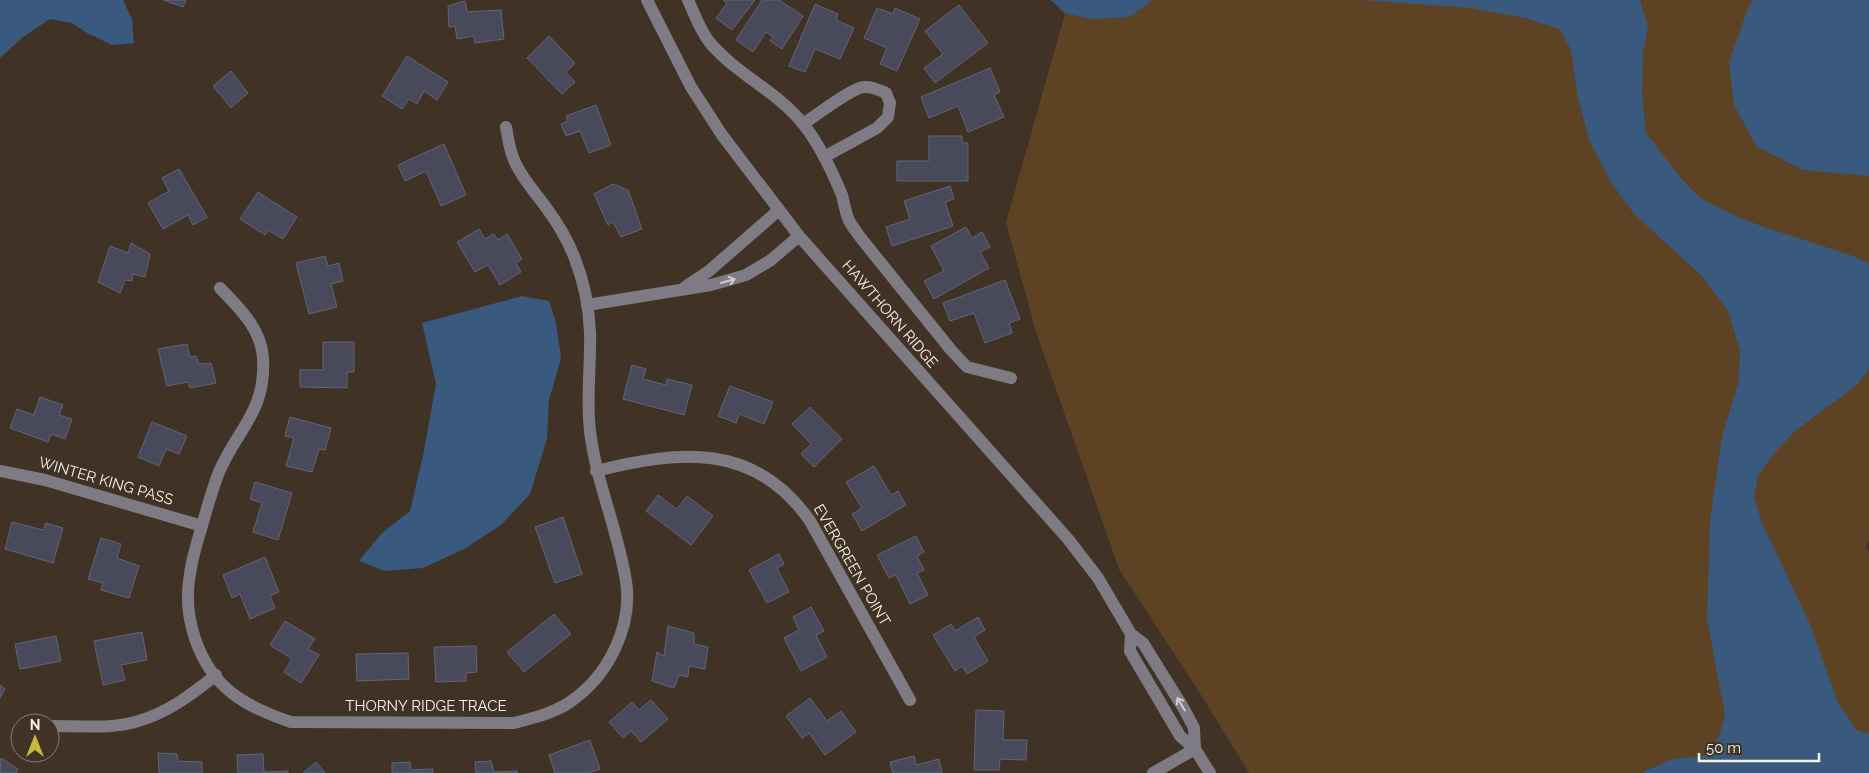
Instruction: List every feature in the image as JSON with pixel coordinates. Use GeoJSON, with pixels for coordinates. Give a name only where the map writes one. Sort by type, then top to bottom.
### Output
{"type":"FeatureCollection","features":[{"type":"Feature","properties":{"kind":"street","name":"HAWTHORN RIDGE"},"geometry":{"type":"LineString","coordinates":[[647,0],[696,95],[722,135],[799,236],[1068,539],[1098,578],[1130,634],[1130,651],[1180,736],[1195,749],[1210,773]]}},
{"type":"Feature","properties":{"kind":"street"},"geometry":{"type":"LineString","coordinates":[[688,0],[702,31],[711,44],[726,59],[771,92],[803,124],[817,143],[824,157],[842,196],[848,220],[935,332],[967,367],[1011,378]]}},
{"type":"Feature","properties":{"kind":"street"},"geometry":{"type":"LineString","coordinates":[[803,124],[863,87],[874,88],[886,93],[890,103],[888,117],[877,128],[824,157]]}},
{"type":"Feature","properties":{"kind":"street","name":"THORNY RIDGE TRACE"},"geometry":{"type":"LineString","coordinates":[[220,288],[245,314],[257,334],[263,356],[263,376],[256,406],[220,470],[202,526],[189,576],[188,610],[198,646],[216,675],[232,693],[247,703],[290,722],[514,723],[540,716],[570,703],[590,686],[613,655],[625,619],[626,582],[596,470],[589,422],[590,332],[585,288],[567,240],[513,159],[506,126]]}},
{"type":"Feature","properties":{"kind":"street"},"geometry":{"type":"LineString","coordinates":[[680,290],[709,271],[779,210]]}},
{"type":"Feature","properties":{"kind":"street"},"geometry":{"type":"LineString","coordinates":[[587,305],[711,286],[746,275],[771,260],[799,236]]}},
{"type":"Feature","properties":{"kind":"street","name":"EVERGREEN POINT"},"geometry":{"type":"LineString","coordinates":[[596,470],[664,457],[697,456],[724,460],[752,469],[779,485],[802,509],[810,521],[910,700]]}},
{"type":"Feature","properties":{"kind":"street","name":"WINTER KING PASS"},"geometry":{"type":"LineString","coordinates":[[0,471],[45,480],[202,526]]}},
{"type":"Feature","properties":{"kind":"street"},"geometry":{"type":"LineString","coordinates":[[60,726],[116,725],[134,722],[167,709],[194,693],[216,675]]}},
{"type":"Feature","properties":{"kind":"street"},"geometry":{"type":"LineString","coordinates":[[1153,773],[1195,749]]}},
{"type":"Feature","properties":{"kind":"shaded area"},"geometry":{"type":"Polygon","coordinates":[[[1051,0],[1869,0],[1869,540],[1866,547],[1869,552],[1869,773],[1249,773],[1205,701],[1119,569],[1036,332],[1006,222],[1065,14],[1051,0]]]}},
{"type":"Feature","properties":{"kind":"water"},"geometry":{"type":"Polygon","coordinates":[[[0,0],[123,0],[132,19],[134,43],[112,45],[87,33],[72,23],[50,19],[23,37],[0,58],[0,0]]]}},
{"type":"Feature","properties":{"kind":"water"},"geometry":{"type":"Polygon","coordinates":[[[1051,0],[1152,0],[1130,17],[1092,19],[1065,13],[1051,0]]]}},
{"type":"Feature","properties":{"kind":"water"},"geometry":{"type":"Polygon","coordinates":[[[1362,0],[1640,0],[1648,27],[1643,53],[1642,93],[1646,133],[1679,176],[1700,198],[1734,215],[1761,226],[1856,257],[1869,264],[1869,369],[1857,385],[1795,431],[1772,456],[1758,476],[1754,496],[1761,521],[1810,624],[1838,703],[1857,730],[1869,734],[1869,773],[1641,773],[1673,759],[1703,756],[1719,737],[1725,715],[1707,619],[1710,521],[1722,437],[1739,380],[1740,350],[1728,311],[1702,276],[1635,215],[1611,182],[1590,142],[1578,98],[1571,50],[1560,29],[1525,18],[1472,8],[1362,0]]]}},
{"type":"Feature","properties":{"kind":"water"},"geometry":{"type":"Polygon","coordinates":[[[1753,0],[1869,0],[1869,176],[1803,170],[1757,147],[1734,105],[1729,63],[1748,8],[1753,0]]]}},
{"type":"Feature","properties":{"kind":"water"},"geometry":{"type":"Polygon","coordinates":[[[522,296],[549,301],[556,323],[561,358],[549,400],[547,439],[530,494],[501,525],[464,549],[423,568],[385,571],[359,561],[382,533],[410,511],[423,456],[436,384],[422,323],[522,296]]]}},
{"type":"Feature","properties":{"kind":"building"},"geometry":{"type":"Polygon","coordinates":[[[163,0],[186,0],[183,7],[163,0]]]}},
{"type":"Feature","properties":{"kind":"building"},"geometry":{"type":"Polygon","coordinates":[[[723,0],[755,0],[732,30],[716,18],[727,3],[723,0]]]}},
{"type":"Feature","properties":{"kind":"building"},"geometry":{"type":"Polygon","coordinates":[[[762,0],[779,0],[803,16],[782,49],[770,41],[773,37],[766,32],[753,52],[736,40],[762,0]]]}},
{"type":"Feature","properties":{"kind":"building"},"geometry":{"type":"Polygon","coordinates":[[[465,1],[467,12],[501,10],[504,39],[475,43],[474,36],[457,39],[455,26],[449,27],[448,6],[465,1]]]}},
{"type":"Feature","properties":{"kind":"building"},"geometry":{"type":"Polygon","coordinates":[[[815,4],[838,14],[836,20],[854,28],[840,59],[815,49],[805,72],[789,66],[815,4]]]}},
{"type":"Feature","properties":{"kind":"building"},"geometry":{"type":"Polygon","coordinates":[[[959,5],[988,43],[935,83],[924,68],[943,54],[925,31],[959,5]]]}},
{"type":"Feature","properties":{"kind":"building"},"geometry":{"type":"Polygon","coordinates":[[[877,8],[893,14],[895,8],[920,19],[897,71],[880,64],[887,48],[864,38],[877,8]]]}},
{"type":"Feature","properties":{"kind":"building"},"geometry":{"type":"Polygon","coordinates":[[[549,36],[575,63],[566,72],[575,82],[562,94],[527,58],[549,36]]]}},
{"type":"Feature","properties":{"kind":"building"},"geometry":{"type":"Polygon","coordinates":[[[407,56],[448,82],[437,100],[424,91],[417,104],[409,99],[402,109],[382,96],[407,56]]]}},
{"type":"Feature","properties":{"kind":"building"},"geometry":{"type":"Polygon","coordinates":[[[990,68],[1000,92],[994,95],[1004,117],[968,132],[958,106],[929,118],[921,97],[990,68]]]}},
{"type":"Feature","properties":{"kind":"building"},"geometry":{"type":"Polygon","coordinates":[[[231,71],[248,93],[231,108],[213,86],[231,71]]]}},
{"type":"Feature","properties":{"kind":"building"},"geometry":{"type":"Polygon","coordinates":[[[596,105],[611,145],[589,153],[580,131],[566,136],[561,124],[568,121],[566,116],[596,105]]]}},
{"type":"Feature","properties":{"kind":"building"},"geometry":{"type":"Polygon","coordinates":[[[929,136],[962,136],[962,143],[968,143],[968,181],[897,181],[897,161],[929,161],[929,136]]]}},
{"type":"Feature","properties":{"kind":"building"},"geometry":{"type":"Polygon","coordinates":[[[444,144],[466,195],[441,206],[426,171],[405,181],[398,165],[444,144]]]}},
{"type":"Feature","properties":{"kind":"building"},"geometry":{"type":"Polygon","coordinates":[[[179,169],[207,217],[193,225],[188,215],[163,229],[148,203],[169,191],[162,178],[179,169]]]}},
{"type":"Feature","properties":{"kind":"building"},"geometry":{"type":"Polygon","coordinates":[[[613,184],[628,190],[642,229],[621,237],[613,222],[608,225],[594,194],[613,184]]]}},
{"type":"Feature","properties":{"kind":"building"},"geometry":{"type":"Polygon","coordinates":[[[950,186],[954,199],[945,202],[953,226],[892,246],[886,227],[910,219],[904,201],[950,186]]]}},
{"type":"Feature","properties":{"kind":"building"},"geometry":{"type":"Polygon","coordinates":[[[258,192],[297,217],[283,239],[268,230],[265,235],[240,219],[258,192]]]}},
{"type":"Feature","properties":{"kind":"building"},"geometry":{"type":"Polygon","coordinates":[[[966,227],[972,238],[982,232],[990,247],[980,252],[989,268],[934,299],[924,281],[944,271],[931,246],[966,227]]]}},
{"type":"Feature","properties":{"kind":"building"},"geometry":{"type":"Polygon","coordinates":[[[479,229],[485,239],[494,234],[498,240],[507,234],[522,259],[516,263],[521,272],[500,285],[488,265],[475,272],[457,242],[479,229]]]}},
{"type":"Feature","properties":{"kind":"building"},"geometry":{"type":"Polygon","coordinates":[[[131,243],[150,254],[145,277],[133,274],[132,281],[125,280],[120,293],[98,282],[110,246],[128,253],[131,243]]]}},
{"type":"Feature","properties":{"kind":"building"},"geometry":{"type":"Polygon","coordinates":[[[325,256],[328,266],[339,263],[343,281],[331,284],[337,307],[309,314],[296,263],[325,256]]]}},
{"type":"Feature","properties":{"kind":"building"},"geometry":{"type":"Polygon","coordinates":[[[1005,280],[1020,319],[1009,323],[1012,333],[985,343],[974,313],[950,321],[943,303],[1005,280]]]}},
{"type":"Feature","properties":{"kind":"building"},"geometry":{"type":"Polygon","coordinates":[[[323,342],[354,342],[354,372],[347,372],[347,388],[300,387],[300,370],[323,370],[323,342]]]}},
{"type":"Feature","properties":{"kind":"building"},"geometry":{"type":"Polygon","coordinates":[[[187,344],[190,357],[196,356],[199,364],[211,363],[216,383],[190,388],[188,382],[167,386],[158,349],[187,344]]]}},
{"type":"Feature","properties":{"kind":"building"},"geometry":{"type":"Polygon","coordinates":[[[632,365],[646,369],[643,379],[666,385],[667,379],[692,385],[684,415],[623,399],[632,365]]]}},
{"type":"Feature","properties":{"kind":"building"},"geometry":{"type":"Polygon","coordinates":[[[730,386],[773,402],[764,424],[739,414],[736,423],[718,416],[730,386]]]}},
{"type":"Feature","properties":{"kind":"building"},"geometry":{"type":"Polygon","coordinates":[[[40,397],[63,405],[59,415],[72,419],[65,439],[51,434],[48,442],[10,428],[17,409],[34,415],[40,397]]]}},
{"type":"Feature","properties":{"kind":"building"},"geometry":{"type":"Polygon","coordinates":[[[810,407],[842,439],[814,467],[801,454],[811,444],[792,424],[810,407]]]}},
{"type":"Feature","properties":{"kind":"building"},"geometry":{"type":"Polygon","coordinates":[[[290,417],[331,428],[325,450],[319,449],[312,472],[286,466],[294,438],[285,436],[290,417]]]}},
{"type":"Feature","properties":{"kind":"building"},"geometry":{"type":"Polygon","coordinates":[[[152,422],[187,436],[179,454],[166,449],[159,466],[138,457],[152,422]]]}},
{"type":"Feature","properties":{"kind":"building"},"geometry":{"type":"Polygon","coordinates":[[[874,466],[891,495],[898,491],[906,505],[862,531],[852,514],[862,508],[846,482],[874,466]]]}},
{"type":"Feature","properties":{"kind":"building"},"geometry":{"type":"Polygon","coordinates":[[[255,482],[292,493],[278,540],[253,532],[262,503],[250,499],[255,482]]]}},
{"type":"Feature","properties":{"kind":"building"},"geometry":{"type":"Polygon","coordinates":[[[658,495],[677,509],[687,496],[713,516],[691,545],[646,511],[658,495]]]}},
{"type":"Feature","properties":{"kind":"building"},"geometry":{"type":"Polygon","coordinates":[[[563,517],[582,574],[555,583],[535,527],[563,517]]]}},
{"type":"Feature","properties":{"kind":"building"},"geometry":{"type":"Polygon","coordinates":[[[12,522],[43,530],[46,523],[63,528],[53,563],[5,549],[12,522]]]}},
{"type":"Feature","properties":{"kind":"building"},"geometry":{"type":"Polygon","coordinates":[[[916,536],[924,552],[917,556],[924,570],[917,573],[928,595],[910,604],[896,575],[889,578],[877,555],[916,536]]]}},
{"type":"Feature","properties":{"kind":"building"},"geometry":{"type":"Polygon","coordinates":[[[101,538],[121,544],[117,558],[139,566],[129,598],[101,590],[103,583],[88,579],[101,538]]]}},
{"type":"Feature","properties":{"kind":"building"},"geometry":{"type":"Polygon","coordinates":[[[779,554],[784,564],[777,568],[789,592],[767,603],[749,570],[779,554]]]}},
{"type":"Feature","properties":{"kind":"building"},"geometry":{"type":"Polygon","coordinates":[[[265,557],[279,592],[270,596],[275,608],[250,619],[240,594],[232,598],[223,575],[265,557]]]}},
{"type":"Feature","properties":{"kind":"building"},"geometry":{"type":"Polygon","coordinates":[[[811,607],[824,631],[816,635],[827,657],[801,671],[784,638],[799,630],[793,617],[811,607]]]}},
{"type":"Feature","properties":{"kind":"building"},"geometry":{"type":"Polygon","coordinates":[[[554,614],[571,634],[524,672],[507,652],[554,614]]]}},
{"type":"Feature","properties":{"kind":"building"},"geometry":{"type":"Polygon","coordinates":[[[978,617],[985,630],[974,637],[988,661],[967,674],[962,666],[955,671],[933,635],[951,624],[955,631],[978,617]]]}},
{"type":"Feature","properties":{"kind":"building"},"geometry":{"type":"Polygon","coordinates":[[[285,621],[315,639],[308,649],[319,655],[301,683],[284,672],[292,659],[270,645],[285,621]]]}},
{"type":"Feature","properties":{"kind":"building"},"geometry":{"type":"Polygon","coordinates":[[[668,626],[694,633],[694,644],[708,647],[705,669],[689,666],[688,677],[679,675],[674,688],[652,681],[657,652],[664,656],[668,626]]]}},
{"type":"Feature","properties":{"kind":"building"},"geometry":{"type":"Polygon","coordinates":[[[142,632],[147,660],[121,665],[125,680],[103,685],[94,641],[142,632]]]}},
{"type":"Feature","properties":{"kind":"building"},"geometry":{"type":"Polygon","coordinates":[[[56,636],[61,661],[20,669],[15,644],[56,636]]]}},
{"type":"Feature","properties":{"kind":"building"},"geometry":{"type":"Polygon","coordinates":[[[476,646],[477,672],[466,673],[466,681],[436,682],[434,647],[476,646]]]}},
{"type":"Feature","properties":{"kind":"building"},"geometry":{"type":"Polygon","coordinates":[[[408,653],[409,679],[357,681],[356,654],[408,653]]]}},
{"type":"Feature","properties":{"kind":"building"},"geometry":{"type":"Polygon","coordinates":[[[0,685],[5,689],[0,698],[0,685]]]}},
{"type":"Feature","properties":{"kind":"building"},"geometry":{"type":"Polygon","coordinates":[[[810,698],[827,721],[841,711],[856,732],[825,755],[809,733],[802,738],[786,716],[810,698]]]}},
{"type":"Feature","properties":{"kind":"building"},"geometry":{"type":"Polygon","coordinates":[[[651,700],[668,719],[641,742],[631,731],[623,738],[609,722],[632,702],[639,710],[651,700]]]}},
{"type":"Feature","properties":{"kind":"building"},"geometry":{"type":"Polygon","coordinates":[[[976,710],[1004,711],[1003,740],[1027,740],[1026,760],[1000,759],[999,770],[974,770],[976,710]]]}},
{"type":"Feature","properties":{"kind":"building"},"geometry":{"type":"Polygon","coordinates":[[[590,740],[600,769],[589,773],[555,773],[549,755],[590,740]]]}},
{"type":"Feature","properties":{"kind":"building"},"geometry":{"type":"Polygon","coordinates":[[[158,753],[177,754],[178,761],[202,762],[202,773],[159,773],[158,753]]]}},
{"type":"Feature","properties":{"kind":"building"},"geometry":{"type":"Polygon","coordinates":[[[263,754],[264,772],[288,771],[288,773],[238,773],[237,755],[263,754]]]}},
{"type":"Feature","properties":{"kind":"building"},"geometry":{"type":"Polygon","coordinates":[[[914,756],[916,765],[939,759],[942,773],[893,773],[890,762],[914,756]]]}},
{"type":"Feature","properties":{"kind":"building"},"geometry":{"type":"Polygon","coordinates":[[[1,758],[18,769],[16,773],[0,773],[1,758]]]}},
{"type":"Feature","properties":{"kind":"building"},"geometry":{"type":"Polygon","coordinates":[[[491,761],[494,772],[517,771],[517,773],[476,773],[475,762],[491,761]]]}},
{"type":"Feature","properties":{"kind":"building"},"geometry":{"type":"Polygon","coordinates":[[[316,762],[325,773],[303,773],[316,762]]]}},
{"type":"Feature","properties":{"kind":"building"},"geometry":{"type":"Polygon","coordinates":[[[410,762],[411,770],[433,769],[433,773],[392,773],[392,763],[410,762]]]}}]}
